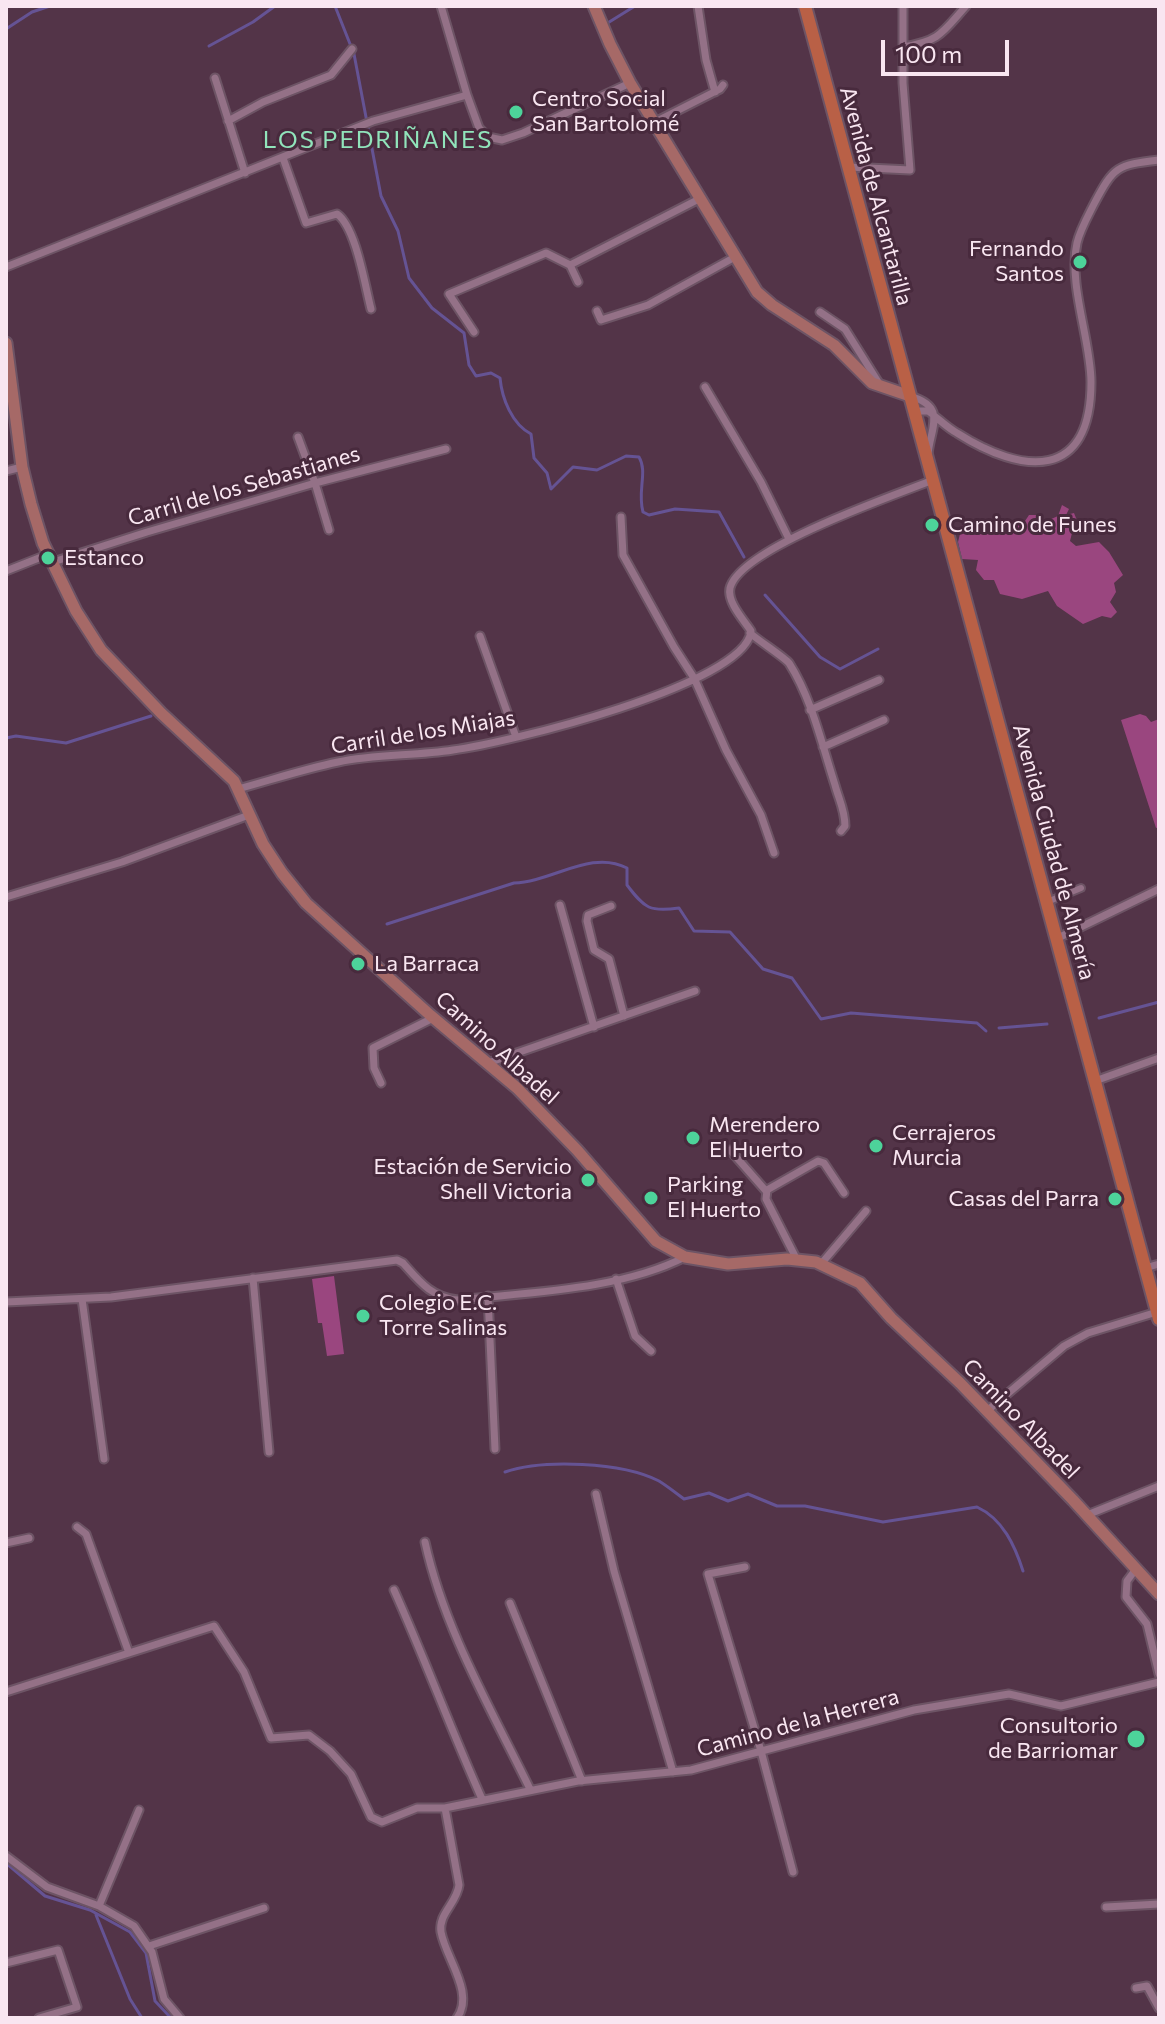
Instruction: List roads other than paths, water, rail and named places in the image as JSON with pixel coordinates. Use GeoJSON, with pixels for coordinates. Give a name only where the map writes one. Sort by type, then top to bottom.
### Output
{"type":"FeatureCollection","features":[{"type":"Feature","properties":{"kind":"main road"},"geometry":{"type":"LineString","coordinates":[[594,6],[630,83],[753,287],[766,301],[834,345],[872,383],[910,396]]}},
{"type":"Feature","properties":{"kind":"main road","name":"Avenida de Alcantarilla"},"geometry":{"type":"LineString","coordinates":[[805,6],[910,396]]}},
{"type":"Feature","properties":{"kind":"main road","name":"Camino Albadel"},"geometry":{"type":"LineString","coordinates":[[6,343],[22,467],[31,504],[51,558],[76,611],[101,650],[161,713],[216,763],[238,789],[282,873],[306,903],[433,1018],[517,1088],[577,1150],[656,1241],[685,1257],[728,1264],[797,1260],[821,1264],[860,1283],[1087,1515],[1159,1594]]}},
{"type":"Feature","properties":{"kind":"main road"},"geometry":{"type":"LineString","coordinates":[[882,387],[895,382],[902,367]]}},
{"type":"Feature","properties":{"kind":"main road","name":"Avenida Ciudad de Almería"},"geometry":{"type":"LineString","coordinates":[[910,396],[1158,1316]]}},
{"type":"Feature","properties":{"kind":"street"},"geometry":{"type":"LineString","coordinates":[[442,6],[467,95],[479,128],[488,137],[502,140],[523,133],[630,83]]}},
{"type":"Feature","properties":{"kind":"street"},"geometry":{"type":"LineString","coordinates":[[698,6],[706,60],[715,92]]}},
{"type":"Feature","properties":{"kind":"street"},"geometry":{"type":"LineString","coordinates":[[848,167],[910,170],[903,6]]}},
{"type":"Feature","properties":{"kind":"street"},"geometry":{"type":"LineString","coordinates":[[903,47],[936,39],[966,6]]}},
{"type":"Feature","properties":{"kind":"street"},"geometry":{"type":"LineString","coordinates":[[228,121],[263,102],[331,75],[352,49]]}},
{"type":"Feature","properties":{"kind":"street"},"geometry":{"type":"LineString","coordinates":[[215,78],[245,173]]}},
{"type":"Feature","properties":{"kind":"street"},"geometry":{"type":"LineString","coordinates":[[653,123],[723,85]]}},
{"type":"Feature","properties":{"kind":"street"},"geometry":{"type":"LineString","coordinates":[[6,267],[373,121],[467,95]]}},
{"type":"Feature","properties":{"kind":"street"},"geometry":{"type":"LineString","coordinates":[[283,158],[306,223],[337,214],[343,218],[371,309]]}},
{"type":"Feature","properties":{"kind":"street"},"geometry":{"type":"LineString","coordinates":[[915,416],[926,410],[952,430],[998,453],[1032,462],[1052,461],[1074,446],[1086,421],[1091,384],[1080,309],[1077,244],[1103,189],[1120,167],[1128,163],[1159,160]]}},
{"type":"Feature","properties":{"kind":"street"},"geometry":{"type":"LineString","coordinates":[[570,265],[699,199]]}},
{"type":"Feature","properties":{"kind":"street"},"geometry":{"type":"LineString","coordinates":[[474,332],[449,294],[546,253],[570,265],[578,282]]}},
{"type":"Feature","properties":{"kind":"street"},"geometry":{"type":"LineString","coordinates":[[597,311],[601,320],[648,305],[735,257]]}},
{"type":"Feature","properties":{"kind":"street"},"geometry":{"type":"LineString","coordinates":[[820,312],[838,322],[851,337],[882,387]]}},
{"type":"Feature","properties":{"kind":"street"},"geometry":{"type":"LineString","coordinates":[[834,345],[851,337]]}},
{"type":"Feature","properties":{"kind":"street"},"geometry":{"type":"LineString","coordinates":[[705,387],[761,482],[789,539]]}},
{"type":"Feature","properties":{"kind":"street"},"geometry":{"type":"LineString","coordinates":[[910,396],[925,401],[934,415],[928,464]]}},
{"type":"Feature","properties":{"kind":"street"},"geometry":{"type":"LineString","coordinates":[[930,441],[941,432],[952,430]]}},
{"type":"Feature","properties":{"kind":"street"},"geometry":{"type":"LineString","coordinates":[[298,437],[329,530]]}},
{"type":"Feature","properties":{"kind":"street","name":"Carril de los Sebastianes"},"geometry":{"type":"LineString","coordinates":[[6,571],[446,449]]}},
{"type":"Feature","properties":{"kind":"street"},"geometry":{"type":"LineString","coordinates":[[6,471],[22,467]]}},
{"type":"Feature","properties":{"kind":"street"},"geometry":{"type":"LineString","coordinates":[[841,831],[845,826],[845,809],[810,710],[787,660],[750,633],[729,597],[731,584],[754,561],[789,539],[933,480]]}},
{"type":"Feature","properties":{"kind":"street"},"geometry":{"type":"LineString","coordinates":[[621,517],[623,555],[694,678],[726,750],[761,815],[774,853]]}},
{"type":"Feature","properties":{"kind":"street","name":"Carril de los Miajas"},"geometry":{"type":"LineString","coordinates":[[238,789],[340,762],[454,750],[591,719],[668,691],[694,678],[742,649],[750,633]]}},
{"type":"Feature","properties":{"kind":"street"},"geometry":{"type":"LineString","coordinates":[[480,636],[516,737]]}},
{"type":"Feature","properties":{"kind":"street"},"geometry":{"type":"LineString","coordinates":[[810,710],[879,680]]}},
{"type":"Feature","properties":{"kind":"street"},"geometry":{"type":"LineString","coordinates":[[823,747],[884,720]]}},
{"type":"Feature","properties":{"kind":"street"},"geometry":{"type":"LineString","coordinates":[[6,897],[122,862],[249,815]]}},
{"type":"Feature","properties":{"kind":"street"},"geometry":{"type":"LineString","coordinates":[[1047,902],[1081,888]]}},
{"type":"Feature","properties":{"kind":"street"},"geometry":{"type":"LineString","coordinates":[[1056,939],[1159,889]]}},
{"type":"Feature","properties":{"kind":"street"},"geometry":{"type":"LineString","coordinates":[[560,905],[594,1027]]}},
{"type":"Feature","properties":{"kind":"street"},"geometry":{"type":"LineString","coordinates":[[611,906],[588,915],[587,921],[594,950],[609,959],[624,1016]]}},
{"type":"Feature","properties":{"kind":"street"},"geometry":{"type":"LineString","coordinates":[[488,1063],[695,991]]}},
{"type":"Feature","properties":{"kind":"street"},"geometry":{"type":"LineString","coordinates":[[381,1083],[374,1068],[373,1048],[433,1018]]}},
{"type":"Feature","properties":{"kind":"street"},"geometry":{"type":"LineString","coordinates":[[1095,1081],[1159,1058]]}},
{"type":"Feature","properties":{"kind":"street"},"geometry":{"type":"LineString","coordinates":[[730,1150],[766,1191],[766,1199],[797,1260]]}},
{"type":"Feature","properties":{"kind":"street"},"geometry":{"type":"LineString","coordinates":[[766,1191],[818,1161],[824,1163],[844,1193]]}},
{"type":"Feature","properties":{"kind":"street"},"geometry":{"type":"LineString","coordinates":[[821,1264],[866,1211]]}},
{"type":"Feature","properties":{"kind":"street"},"geometry":{"type":"LineString","coordinates":[[6,1302],[111,1297],[397,1260],[430,1292],[445,1299],[616,1279],[657,1270],[685,1257]]}},
{"type":"Feature","properties":{"kind":"street"},"geometry":{"type":"LineString","coordinates":[[1145,1268],[1159,1264]]}},
{"type":"Feature","properties":{"kind":"street"},"geometry":{"type":"LineString","coordinates":[[253,1278],[269,1452]]}},
{"type":"Feature","properties":{"kind":"street"},"geometry":{"type":"LineString","coordinates":[[616,1279],[635,1336],[651,1351]]}},
{"type":"Feature","properties":{"kind":"street"},"geometry":{"type":"LineString","coordinates":[[488,1296],[495,1449]]}},
{"type":"Feature","properties":{"kind":"street"},"geometry":{"type":"LineString","coordinates":[[82,1299],[104,1459]]}},
{"type":"Feature","properties":{"kind":"street"},"geometry":{"type":"LineString","coordinates":[[987,1411],[1064,1346],[1088,1333],[1158,1316]]}},
{"type":"Feature","properties":{"kind":"street"},"geometry":{"type":"LineString","coordinates":[[1087,1515],[1159,1486]]}},
{"type":"Feature","properties":{"kind":"street"},"geometry":{"type":"LineString","coordinates":[[596,1494],[614,1571],[673,1772]]}},
{"type":"Feature","properties":{"kind":"street"},"geometry":{"type":"LineString","coordinates":[[6,1692],[129,1653],[86,1534],[77,1527]]}},
{"type":"Feature","properties":{"kind":"street"},"geometry":{"type":"LineString","coordinates":[[6,1543],[29,1538]]}},
{"type":"Feature","properties":{"kind":"street"},"geometry":{"type":"LineString","coordinates":[[425,1542],[431,1571],[448,1618],[530,1789]]}},
{"type":"Feature","properties":{"kind":"street"},"geometry":{"type":"LineString","coordinates":[[745,1567],[708,1574],[761,1751],[793,1872]]}},
{"type":"Feature","properties":{"kind":"street"},"geometry":{"type":"LineString","coordinates":[[1136,1569],[1127,1581],[1126,1597],[1147,1624],[1159,1674]]}},
{"type":"Feature","properties":{"kind":"street"},"geometry":{"type":"LineString","coordinates":[[394,1590],[435,1680],[446,1719],[482,1799]]}},
{"type":"Feature","properties":{"kind":"street"},"geometry":{"type":"LineString","coordinates":[[510,1603],[582,1781]]}},
{"type":"Feature","properties":{"kind":"street","name":"Camino de la Herrera"},"geometry":{"type":"LineString","coordinates":[[129,1653],[214,1626],[244,1672],[271,1738],[309,1735],[330,1751],[351,1774],[371,1817],[382,1822],[417,1808],[445,1808],[582,1781],[691,1770],[914,1710],[1009,1694],[1061,1706],[1159,1682]]}},
{"type":"Feature","properties":{"kind":"street"},"geometry":{"type":"LineString","coordinates":[[445,1808],[459,1885],[458,1895],[440,1921],[441,1933],[462,1991],[463,2010],[457,2018]]}},
{"type":"Feature","properties":{"kind":"street"},"geometry":{"type":"LineString","coordinates":[[99,1906],[139,1810]]}},
{"type":"Feature","properties":{"kind":"street"},"geometry":{"type":"LineString","coordinates":[[6,1856],[47,1887],[127,1920],[149,1946],[161,1993],[180,2018]]}},
{"type":"Feature","properties":{"kind":"street"},"geometry":{"type":"LineString","coordinates":[[1106,1907],[1159,1904]]}},
{"type":"Feature","properties":{"kind":"street"},"geometry":{"type":"LineString","coordinates":[[149,1946],[264,1908]]}},
{"type":"Feature","properties":{"kind":"street"},"geometry":{"type":"LineString","coordinates":[[6,1963],[58,1950],[77,2007],[39,2018]]}},
{"type":"Feature","properties":{"kind":"street"},"geometry":{"type":"LineString","coordinates":[[1136,1988],[1147,1986],[1159,2008]]}},
{"type":"Feature","properties":{"kind":"waterway"},"geometry":{"type":"LineString","coordinates":[[6,29],[32,12],[50,6]]}},
{"type":"Feature","properties":{"kind":"waterway"},"geometry":{"type":"LineString","coordinates":[[209,46],[275,6]]}},
{"type":"Feature","properties":{"kind":"waterway"},"geometry":{"type":"LineString","coordinates":[[335,6],[354,54],[381,196],[398,231],[409,278],[432,308],[464,333],[469,365],[476,376],[491,373],[500,378],[509,410],[518,424],[531,434],[534,458],[547,473],[551,489],[573,467],[597,470],[626,456],[639,457],[643,469],[643,512],[649,515],[675,509],[719,512],[744,557]]}},
{"type":"Feature","properties":{"kind":"waterway"},"geometry":{"type":"LineString","coordinates":[[606,24],[635,6]]}},
{"type":"Feature","properties":{"kind":"waterway"},"geometry":{"type":"LineString","coordinates":[[765,595],[820,657],[840,669],[878,649]]}},
{"type":"Feature","properties":{"kind":"waterway"},"geometry":{"type":"LineString","coordinates":[[6,738],[16,736],[66,743],[151,716]]}},
{"type":"Feature","properties":{"kind":"waterway"},"geometry":{"type":"LineString","coordinates":[[387,924],[514,883],[543,878],[585,864],[613,863],[627,868],[627,885],[644,904],[655,909],[679,908],[694,931],[730,932],[763,969],[792,978],[821,1019],[851,1013],[977,1023],[986,1031]]}},
{"type":"Feature","properties":{"kind":"waterway"},"geometry":{"type":"LineString","coordinates":[[1099,1018],[1159,1002]]}},
{"type":"Feature","properties":{"kind":"waterway"},"geometry":{"type":"LineString","coordinates":[[999,1028],[1047,1024]]}},
{"type":"Feature","properties":{"kind":"waterway"},"geometry":{"type":"LineString","coordinates":[[505,1472],[540,1465],[604,1466],[659,1481],[684,1499],[709,1493],[728,1501],[748,1494],[777,1506],[805,1506],[883,1522],[977,1507],[1001,1526],[1012,1543],[1023,1571]]}},
{"type":"Feature","properties":{"kind":"waterway"},"geometry":{"type":"LineString","coordinates":[[6,1863],[45,1896],[90,1910],[130,1932],[146,1953],[155,2001],[171,2018]]}},
{"type":"Feature","properties":{"kind":"waterway"},"geometry":{"type":"LineString","coordinates":[[96,1915],[130,1999],[142,2018]]}},
{"type":"Feature","properties":{"kind":"place","name":"Centro Social San Bartolomé"},"geometry":{"type":"Point","coordinates":[516,112]}},
{"type":"Feature","properties":{"kind":"place","name":"Fernando Santos"},"geometry":{"type":"Point","coordinates":[1080,262]}},
{"type":"Feature","properties":{"kind":"place","name":"Camino de Funes"},"geometry":{"type":"Point","coordinates":[932,525]}},
{"type":"Feature","properties":{"kind":"place","name":"Estanco"},"geometry":{"type":"Point","coordinates":[48,558]}},
{"type":"Feature","properties":{"kind":"place","name":"La Barraca"},"geometry":{"type":"Point","coordinates":[358,964]}},
{"type":"Feature","properties":{"kind":"place","name":"Merendero El Huerto"},"geometry":{"type":"Point","coordinates":[693,1138]}},
{"type":"Feature","properties":{"kind":"place","name":"Cerrajeros Murcia"},"geometry":{"type":"Point","coordinates":[876,1146]}},
{"type":"Feature","properties":{"kind":"place","name":"Estación de Servicio Shell Victoria"},"geometry":{"type":"Point","coordinates":[588,1180]}},
{"type":"Feature","properties":{"kind":"place","name":"Parking El Huerto"},"geometry":{"type":"Point","coordinates":[651,1198]}},
{"type":"Feature","properties":{"kind":"place","name":"Casas del Parra"},"geometry":{"type":"Point","coordinates":[1115,1199]}},
{"type":"Feature","properties":{"kind":"place","name":"Colegio E.C. Torre Salinas"},"geometry":{"type":"Point","coordinates":[363,1316]}},
{"type":"Feature","properties":{"kind":"place","name":"Consultorio de Barriomar"},"geometry":{"type":"Point","coordinates":[1136,1739]}},
{"type":"Feature","properties":{"kind":"district","name":"LOS PEDRIÑANES"},"geometry":{"type":"Point","coordinates":[378,140]}}]}
